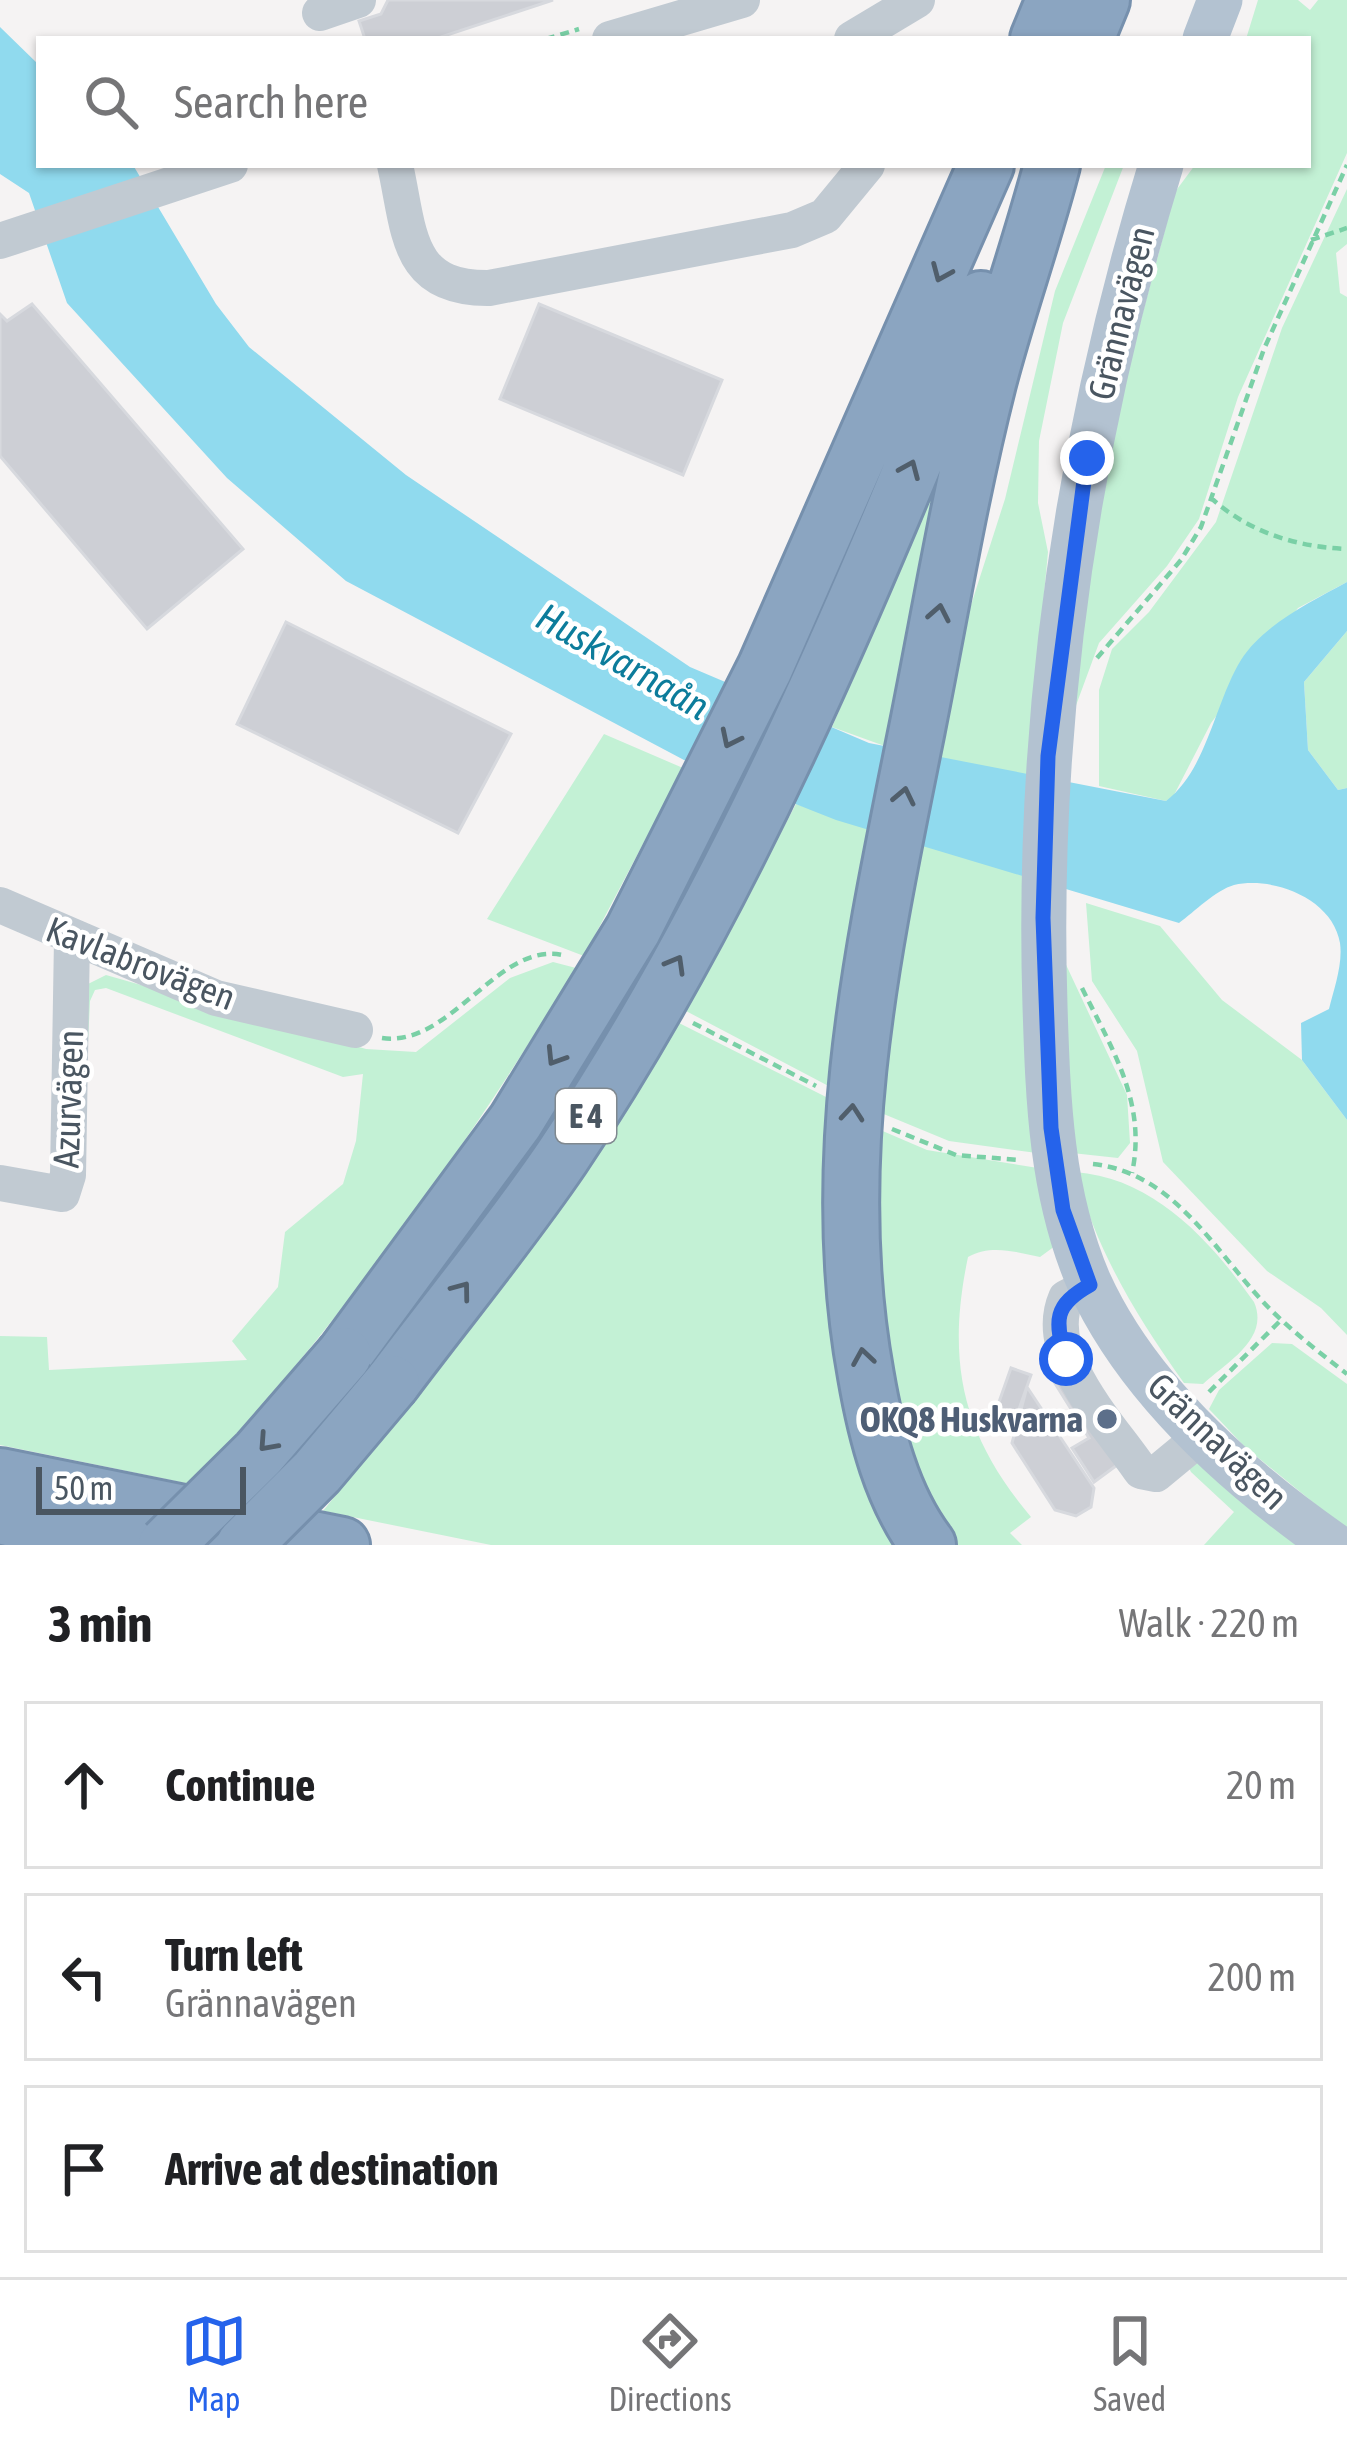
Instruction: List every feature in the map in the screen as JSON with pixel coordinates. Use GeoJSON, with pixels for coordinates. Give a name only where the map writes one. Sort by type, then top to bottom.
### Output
{"type":"FeatureCollection","features":[{"type":"Feature","properties":{"kind":"highway","name":"E 4"},"geometry":{"type":"LineString","coordinates":[[166,1545],[260,1453],[344,1354],[516,1121],[633,930],[765,668],[985,168]]}},
{"type":"Feature","properties":{"kind":"highway","name":"E 4"},"geometry":{"type":"LineString","coordinates":[[244,1545],[317,1472],[392,1384],[562,1157],[684,951],[815,692],[1034,168]]}},
{"type":"Feature","properties":{"kind":"highway"},"geometry":{"type":"LineString","coordinates":[[928,1545],[891,1475],[872,1407],[850,1230],[853,1099],[890,864],[988,382],[1051,168]]}},
{"type":"Feature","properties":{"kind":"highway"},"geometry":{"type":"LineString","coordinates":[[0,1476],[342,1545]]}},
{"type":"Feature","properties":{"kind":"highway"},"geometry":{"type":"LineString","coordinates":[[0,1516],[120,1545]]}},
{"type":"Feature","properties":{"kind":"main road"},"geometry":{"type":"LineString","coordinates":[[1206,36],[1220,0]]}},
{"type":"Feature","properties":{"kind":"main road","name":"Grännavägen"},"geometry":{"type":"LineString","coordinates":[[1161,168],[1090,442],[1067,581],[1048,756],[1043,918],[1051,1128],[1063,1210],[1090,1285],[1122,1340],[1192,1426],[1316,1538]]}},
{"type":"Feature","properties":{"kind":"street"},"geometry":{"type":"LineString","coordinates":[[320,13],[358,0]]}},
{"type":"Feature","properties":{"kind":"street"},"geometry":{"type":"LineString","coordinates":[[620,36],[742,0]]}},
{"type":"Feature","properties":{"kind":"street"},"geometry":{"type":"LineString","coordinates":[[857,36],[917,0]]}},
{"type":"Feature","properties":{"kind":"street"},"geometry":{"type":"LineString","coordinates":[[0,241],[221,168]]}},
{"type":"Feature","properties":{"kind":"street"},"geometry":{"type":"LineString","coordinates":[[395,168],[414,254],[432,275],[455,288],[489,288],[793,230],[825,216],[865,168]]}},
{"type":"Feature","properties":{"kind":"street","name":"Kavlabrovägen"},"geometry":{"type":"LineString","coordinates":[[0,905],[216,998],[355,1030]]}},
{"type":"Feature","properties":{"kind":"street","name":"Azurvägen"},"geometry":{"type":"LineString","coordinates":[[0,1183],[62,1194],[68,1174],[72,939]]}},
{"type":"Feature","properties":{"kind":"street"},"geometry":{"type":"LineString","coordinates":[[1090,1285],[1066,1298],[1058,1333],[1066,1359],[1141,1471],[1156,1474],[1192,1426]]}},
{"type":"Feature","properties":{"kind":"path"},"geometry":{"type":"LineString","coordinates":[[1093,664],[1181,560],[1311,240],[1347,165]]}},
{"type":"Feature","properties":{"kind":"path"},"geometry":{"type":"LineString","coordinates":[[1311,240],[1347,228]]}},
{"type":"Feature","properties":{"kind":"path"},"geometry":{"type":"LineString","coordinates":[[1210,497],[1236,522],[1316,547],[1347,549]]}},
{"type":"Feature","properties":{"kind":"path"},"geometry":{"type":"LineString","coordinates":[[355,1030],[392,1040],[418,1034],[521,961],[543,952],[577,961]]}},
{"type":"Feature","properties":{"kind":"path"},"geometry":{"type":"LineString","coordinates":[[1079,981],[1134,1102],[1138,1145],[1132,1173]]}},
{"type":"Feature","properties":{"kind":"path"},"geometry":{"type":"LineString","coordinates":[[683,1018],[832,1094]]}},
{"type":"Feature","properties":{"kind":"path"},"geometry":{"type":"LineString","coordinates":[[879,1122],[956,1154],[1036,1161]]}},
{"type":"Feature","properties":{"kind":"path"},"geometry":{"type":"LineString","coordinates":[[1088,1164],[1146,1180],[1207,1234],[1281,1320],[1347,1374]]}},
{"type":"Feature","properties":{"kind":"path"},"geometry":{"type":"LineString","coordinates":[[1192,1426],[1281,1320]]}},
{"type":"Feature","properties":{"kind":"green space"},"geometry":{"type":"Polygon","coordinates":[[[1258,0],[1298,0],[1310,10],[1318,0],[1347,0],[1347,153],[1238,397],[1199,519],[1167,566],[1099,643],[1071,719],[1103,462],[1175,192],[1193,168],[1311,168],[1311,36],[1247,36],[1258,0]]]}},
{"type":"Feature","properties":{"kind":"green space"},"geometry":{"type":"Polygon","coordinates":[[[1105,168],[1123,168],[1063,323],[1039,441],[1038,503],[1048,552],[1027,775],[933,758],[954,658],[1005,499],[1055,291],[1105,168]]]}},
{"type":"Feature","properties":{"kind":"green space"},"geometry":{"type":"Polygon","coordinates":[[[1347,189],[1347,244],[1336,253],[1340,293],[1347,297],[1347,582],[1298,608],[1211,723],[1174,795],[1166,801],[1099,786],[1099,690],[1112,649],[1149,612],[1216,522],[1282,328],[1347,189]]]}},
{"type":"Feature","properties":{"kind":"green space"},"geometry":{"type":"Polygon","coordinates":[[[959,431],[893,749],[832,727],[959,431]]]}},
{"type":"Feature","properties":{"kind":"green space"},"geometry":{"type":"Polygon","coordinates":[[[1347,631],[1347,788],[1338,790],[1308,750],[1304,682],[1347,631]]]}},
{"type":"Feature","properties":{"kind":"green space"},"geometry":{"type":"Polygon","coordinates":[[[604,734],[683,768],[584,956],[487,919],[604,734]]]}},
{"type":"Feature","properties":{"kind":"green space"},"geometry":{"type":"Polygon","coordinates":[[[796,804],[877,831],[838,1091],[686,1011],[796,804]]]}},
{"type":"Feature","properties":{"kind":"green space"},"geometry":{"type":"Polygon","coordinates":[[[915,841],[1025,876],[1037,1153],[949,1141],[874,1110],[915,841]]]}},
{"type":"Feature","properties":{"kind":"green space"},"geometry":{"type":"Polygon","coordinates":[[[1086,903],[1160,926],[1222,1000],[1302,1060],[1347,1120],[1347,1335],[1321,1308],[1267,1271],[1163,1162],[1137,1051],[1092,981],[1086,903]]]}},
{"type":"Feature","properties":{"kind":"green space"},"geometry":{"type":"Polygon","coordinates":[[[1061,954],[1127,1095],[1130,1143],[1118,1158],[1072,1153],[1061,954]]]}},
{"type":"Feature","properties":{"kind":"green space"},"geometry":{"type":"Polygon","coordinates":[[[553,962],[576,968],[444,1171],[297,1364],[190,1484],[0,1445],[0,1336],[47,1337],[49,1370],[247,1360],[232,1341],[278,1287],[285,1232],[343,1184],[356,1141],[363,1074],[343,1077],[106,988],[95,990],[90,1001],[82,1168],[86,985],[106,975],[366,1049],[416,1052],[510,978],[553,962]]]}},
{"type":"Feature","properties":{"kind":"green space"},"geometry":{"type":"Polygon","coordinates":[[[679,1023],[838,1103],[907,1545],[491,1545],[323,1511],[500,1291],[679,1023]]]}},
{"type":"Feature","properties":{"kind":"green space"},"geometry":{"type":"Polygon","coordinates":[[[871,1126],[927,1150],[1038,1168],[1055,1246],[1040,1257],[995,1250],[968,1257],[959,1330],[965,1396],[975,1426],[989,1457],[1031,1517],[1010,1533],[1022,1545],[954,1545],[909,1446],[895,1395],[879,1288],[871,1126]]]}},
{"type":"Feature","properties":{"kind":"green space"},"geometry":{"type":"Polygon","coordinates":[[[1075,1172],[1104,1177],[1155,1199],[1199,1235],[1254,1302],[1256,1327],[1251,1338],[1203,1384],[1184,1383],[1134,1307],[1095,1229],[1075,1172]]]}},
{"type":"Feature","properties":{"kind":"green space"},"geometry":{"type":"Polygon","coordinates":[[[1272,1343],[1292,1344],[1347,1384],[1347,1530],[1245,1447],[1209,1409],[1219,1390],[1272,1343]]]}},
{"type":"Feature","properties":{"kind":"green space"},"geometry":{"type":"Polygon","coordinates":[[[1197,1459],[1296,1545],[1204,1545],[1234,1512],[1191,1472],[1188,1466],[1197,1459]]]}},
{"type":"Feature","properties":{"kind":"water","name":"Huskvarnaån"},"geometry":{"type":"Polygon","coordinates":[[[0,27],[36,62],[36,168],[135,168],[216,304],[249,347],[406,475],[690,667],[869,743],[1166,801],[1191,772],[1250,647],[1289,615],[1347,582],[1347,631],[1304,682],[1308,750],[1338,790],[1347,788],[1347,1120],[1302,1060],[1301,1023],[1329,1009],[1341,951],[1335,928],[1314,903],[1266,884],[1234,885],[1179,923],[836,820],[684,760],[346,581],[227,478],[67,303],[29,193],[0,174],[0,27]]]}},
{"type":"Feature","properties":{"kind":"building"},"geometry":{"type":"Polygon","coordinates":[[[388,0],[553,0],[444,36],[364,36],[359,21],[381,14],[388,0]]]}},
{"type":"Feature","properties":{"kind":"building"},"geometry":{"type":"Polygon","coordinates":[[[32,304],[243,549],[147,629],[0,456],[0,314],[7,321],[32,304]]]}},
{"type":"Feature","properties":{"kind":"building"},"geometry":{"type":"Polygon","coordinates":[[[539,304],[722,380],[683,475],[500,399],[539,304]]]}},
{"type":"Feature","properties":{"kind":"building"},"geometry":{"type":"Polygon","coordinates":[[[286,622],[511,734],[458,833],[237,724],[286,622]]]}},
{"type":"Feature","properties":{"kind":"building"},"geometry":{"type":"Polygon","coordinates":[[[1069,1360],[1135,1452],[1094,1482],[1072,1448],[1089,1438],[1048,1372],[1069,1360]]]}},
{"type":"Feature","properties":{"kind":"building"},"geometry":{"type":"Polygon","coordinates":[[[1011,1368],[1031,1375],[1013,1426],[993,1419],[1011,1368]]]}},
{"type":"Feature","properties":{"kind":"building"},"geometry":{"type":"Polygon","coordinates":[[[1027,1387],[1094,1488],[1091,1507],[1076,1516],[1055,1510],[1012,1443],[1027,1387]]]}},
{"type":"Feature","properties":{"kind":"place","name":"OKQ8 Huskvarna"},"geometry":{"type":"Point","coordinates":[1107,1419]}},
{"type":"Feature","properties":{"kind":"route"},"geometry":{"type":"LineString","coordinates":[[1066,1359],[1058,1333],[1061,1310],[1066,1298],[1090,1285],[1063,1210],[1051,1128],[1043,918],[1048,756],[1067,581],[1087,458]]}}]}
